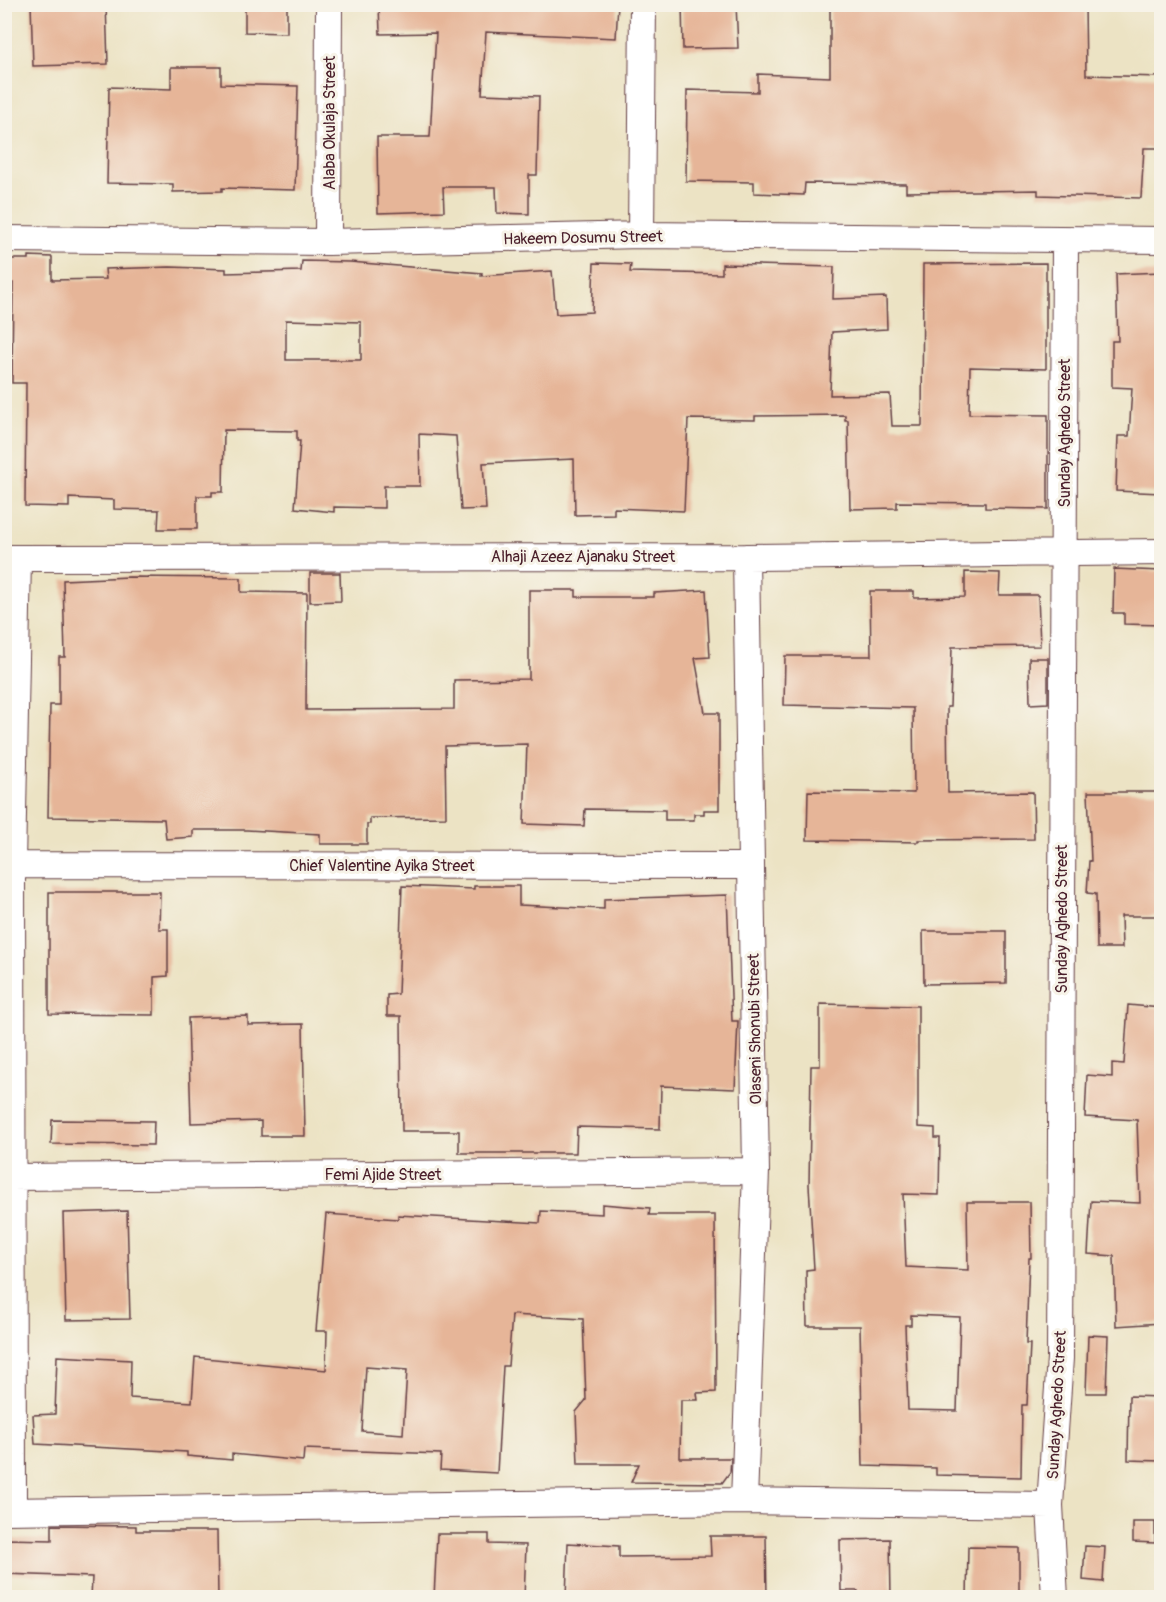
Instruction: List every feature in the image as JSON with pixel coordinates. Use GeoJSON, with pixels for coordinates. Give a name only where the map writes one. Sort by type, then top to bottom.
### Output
{"type":"FeatureCollection","features":[{"type":"Feature","properties":{"kind":"street","name":"Alaba Okulaja Street"},"geometry":{"type":"LineString","coordinates":[[328,242],[329,4]]}},
{"type":"Feature","properties":{"kind":"street"},"geometry":{"type":"LineString","coordinates":[[641,235],[643,4]]}},
{"type":"Feature","properties":{"kind":"street","name":"Hakeem Dosumu Street"},"geometry":{"type":"LineString","coordinates":[[4,239],[328,242],[641,235],[1161,240]]}},
{"type":"Feature","properties":{"kind":"street","name":"Sunday Aghedo Street"},"geometry":{"type":"LineString","coordinates":[[1055,1598],[1050,1505],[1060,1358],[1065,240]]}},
{"type":"Feature","properties":{"kind":"street","name":"Alhaji Azeez Ajanaku Street"},"geometry":{"type":"LineString","coordinates":[[11,558],[746,556],[1063,551],[1161,552]]}},
{"type":"Feature","properties":{"kind":"street","name":"Olaseni Shonubi Street"},"geometry":{"type":"LineString","coordinates":[[744,1501],[756,1171],[746,556]]}},
{"type":"Feature","properties":{"kind":"street"},"geometry":{"type":"LineString","coordinates":[[11,558],[9,1511],[744,1501],[1050,1505]]}},
{"type":"Feature","properties":{"kind":"street","name":"Chief Valentine Ayika Street"},"geometry":{"type":"LineString","coordinates":[[12,865],[751,866]]}},
{"type":"Feature","properties":{"kind":"street","name":"Femi Ajide Street"},"geometry":{"type":"LineString","coordinates":[[11,1177],[756,1171]]}},
{"type":"Feature","properties":{"kind":"building"},"geometry":{"type":"Polygon","coordinates":[[[31,4],[106,4],[108,64],[33,66],[31,4]]]}},
{"type":"Feature","properties":{"kind":"building"},"geometry":{"type":"Polygon","coordinates":[[[245,4],[287,4],[287,33],[245,32],[245,4]]]}},
{"type":"Feature","properties":{"kind":"building"},"geometry":{"type":"Polygon","coordinates":[[[379,4],[618,4],[616,38],[486,32],[482,94],[539,96],[537,175],[529,175],[529,214],[497,213],[496,187],[443,187],[444,211],[378,213],[377,137],[430,137],[436,33],[380,34],[379,4]]]}},
{"type":"Feature","properties":{"kind":"building"},"geometry":{"type":"Polygon","coordinates":[[[682,4],[736,4],[738,48],[683,49],[682,4]]]}},
{"type":"Feature","properties":{"kind":"building"},"geometry":{"type":"Polygon","coordinates":[[[830,4],[1085,4],[1086,75],[1161,77],[1161,148],[1144,148],[1141,198],[1038,195],[1038,190],[906,192],[906,184],[805,183],[804,195],[754,193],[754,182],[686,181],[687,90],[758,92],[758,74],[830,77],[830,4]]]}},
{"type":"Feature","properties":{"kind":"building"},"geometry":{"type":"Polygon","coordinates":[[[171,67],[221,67],[221,84],[298,86],[295,190],[222,188],[222,191],[173,192],[173,184],[107,183],[109,87],[171,89],[171,67]]]}},
{"type":"Feature","properties":{"kind":"building"},"geometry":{"type":"Polygon","coordinates":[[[29,256],[52,257],[52,280],[106,279],[105,269],[170,267],[226,269],[226,273],[301,271],[302,261],[350,262],[482,273],[481,276],[552,271],[556,314],[592,312],[594,263],[631,264],[630,272],[722,274],[722,264],[834,267],[833,299],[886,297],[887,329],[832,332],[830,395],[890,394],[892,426],[922,426],[923,264],[1046,263],[1046,369],[970,367],[969,414],[1048,415],[1048,509],[985,508],[985,503],[897,502],[897,508],[850,509],[848,420],[845,420],[845,415],[755,416],[755,420],[688,419],[684,511],[614,508],[614,514],[575,515],[574,459],[483,463],[486,509],[461,510],[456,436],[419,434],[420,486],[384,486],[384,508],[334,507],[334,512],[295,508],[300,441],[297,441],[297,431],[224,430],[223,492],[212,492],[212,496],[197,496],[197,529],[158,529],[159,510],[114,509],[114,500],[69,498],[69,507],[25,506],[26,383],[12,383],[13,283],[4,283],[4,259],[29,259],[29,256]],[[286,320],[286,360],[361,360],[361,322],[286,320]]]}},
{"type":"Feature","properties":{"kind":"building"},"geometry":{"type":"Polygon","coordinates":[[[1161,272],[1161,493],[1116,491],[1118,436],[1129,436],[1132,388],[1112,387],[1112,341],[1118,341],[1116,274],[1161,272]]]}},
{"type":"Feature","properties":{"kind":"building"},"geometry":{"type":"Polygon","coordinates":[[[1114,569],[1161,571],[1161,625],[1124,624],[1124,613],[1113,613],[1114,569]]]}},
{"type":"Feature","properties":{"kind":"building"},"geometry":{"type":"Polygon","coordinates":[[[965,572],[1000,573],[999,595],[1038,595],[1040,646],[952,647],[950,707],[947,707],[948,793],[1033,792],[1034,839],[918,840],[918,842],[807,840],[808,791],[914,793],[913,708],[784,705],[785,656],[871,656],[870,591],[914,591],[914,598],[965,597],[965,572]]]}},
{"type":"Feature","properties":{"kind":"building"},"geometry":{"type":"Polygon","coordinates":[[[310,573],[340,573],[341,601],[310,602],[310,573]]]}},
{"type":"Feature","properties":{"kind":"building"},"geometry":{"type":"Polygon","coordinates":[[[129,577],[241,578],[241,592],[307,593],[306,710],[454,709],[454,680],[529,679],[529,590],[576,590],[576,597],[654,597],[654,593],[706,590],[710,657],[695,658],[705,713],[719,713],[719,810],[704,810],[704,814],[694,814],[694,820],[665,820],[665,810],[585,809],[584,826],[524,824],[527,744],[445,746],[446,817],[370,818],[370,824],[367,824],[367,844],[320,844],[320,834],[247,830],[193,830],[193,837],[166,839],[164,819],[48,817],[50,705],[59,705],[59,657],[65,657],[63,580],[129,577]]]}},
{"type":"Feature","properties":{"kind":"building"},"geometry":{"type":"Polygon","coordinates":[[[1029,658],[1048,658],[1048,703],[1030,704],[1029,658]]]}},
{"type":"Feature","properties":{"kind":"building"},"geometry":{"type":"Polygon","coordinates":[[[1088,792],[1161,792],[1161,916],[1121,916],[1122,948],[1097,948],[1096,894],[1087,893],[1089,861],[1091,861],[1088,792]]]}},
{"type":"Feature","properties":{"kind":"building"},"geometry":{"type":"Polygon","coordinates":[[[402,886],[474,889],[474,886],[519,886],[519,905],[604,909],[604,899],[727,895],[732,1021],[738,1021],[735,1089],[661,1086],[660,1129],[577,1127],[576,1153],[459,1153],[459,1131],[402,1131],[401,1016],[387,1016],[387,995],[398,994],[402,886]]]}},
{"type":"Feature","properties":{"kind":"building"},"geometry":{"type":"Polygon","coordinates":[[[49,892],[160,892],[159,929],[168,929],[168,976],[154,977],[154,1015],[49,1014],[49,892]]]}},
{"type":"Feature","properties":{"kind":"building"},"geometry":{"type":"Polygon","coordinates":[[[923,931],[1006,931],[1006,983],[924,984],[923,931]]]}},
{"type":"Feature","properties":{"kind":"building"},"geometry":{"type":"Polygon","coordinates":[[[820,1004],[918,1006],[918,1127],[935,1128],[935,1138],[940,1138],[939,1195],[903,1194],[906,1267],[968,1270],[967,1202],[1030,1202],[1031,1258],[1029,1258],[1026,1344],[1030,1344],[1027,1405],[1022,1405],[1021,1477],[936,1475],[936,1468],[863,1466],[860,1326],[807,1326],[806,1270],[814,1269],[809,1185],[811,1066],[820,1066],[820,1004]],[[911,1315],[911,1325],[905,1325],[908,1410],[957,1411],[960,1317],[911,1315]]]}},
{"type":"Feature","properties":{"kind":"building"},"geometry":{"type":"Polygon","coordinates":[[[1128,1005],[1161,1008],[1161,1323],[1116,1326],[1114,1256],[1088,1254],[1091,1201],[1140,1203],[1137,1120],[1085,1117],[1087,1075],[1112,1077],[1112,1063],[1124,1064],[1128,1005]]]}},
{"type":"Feature","properties":{"kind":"building"},"geometry":{"type":"Polygon","coordinates":[[[248,1016],[248,1025],[303,1024],[305,1136],[261,1136],[261,1121],[191,1123],[188,1018],[248,1016]]]}},
{"type":"Feature","properties":{"kind":"building"},"geometry":{"type":"Polygon","coordinates":[[[52,1120],[154,1121],[153,1145],[51,1144],[52,1120]]]}},
{"type":"Feature","properties":{"kind":"building"},"geometry":{"type":"Polygon","coordinates":[[[602,1204],[650,1208],[649,1215],[715,1215],[716,1392],[697,1393],[698,1400],[681,1400],[680,1458],[731,1458],[730,1472],[722,1483],[631,1482],[639,1464],[578,1464],[576,1412],[586,1400],[583,1319],[512,1315],[508,1366],[503,1366],[497,1473],[440,1470],[441,1454],[304,1449],[303,1461],[232,1454],[232,1460],[187,1456],[187,1452],[35,1444],[33,1415],[55,1414],[57,1356],[131,1360],[130,1398],[192,1402],[195,1357],[326,1370],[327,1331],[316,1331],[326,1214],[398,1219],[398,1215],[540,1223],[541,1211],[602,1214],[602,1204]],[[366,1367],[362,1431],[403,1434],[407,1370],[366,1367]]]}},
{"type":"Feature","properties":{"kind":"building"},"geometry":{"type":"Polygon","coordinates":[[[127,1211],[130,1319],[66,1320],[63,1213],[127,1211]]]}},
{"type":"Feature","properties":{"kind":"building"},"geometry":{"type":"Polygon","coordinates":[[[1088,1335],[1108,1336],[1106,1393],[1086,1393],[1088,1335]]]}},
{"type":"Feature","properties":{"kind":"building"},"geometry":{"type":"Polygon","coordinates":[[[1129,1396],[1161,1397],[1161,1461],[1128,1460],[1129,1396]]]}},
{"type":"Feature","properties":{"kind":"building"},"geometry":{"type":"Polygon","coordinates":[[[1133,1522],[1155,1522],[1155,1543],[1133,1542],[1133,1522]]]}},
{"type":"Feature","properties":{"kind":"building"},"geometry":{"type":"Polygon","coordinates":[[[52,1525],[136,1526],[136,1531],[217,1531],[218,1598],[91,1598],[92,1577],[4,1574],[4,1539],[52,1540],[52,1525]]]}},
{"type":"Feature","properties":{"kind":"building"},"geometry":{"type":"Polygon","coordinates":[[[437,1534],[489,1534],[489,1544],[526,1545],[524,1598],[434,1598],[437,1534]]]}},
{"type":"Feature","properties":{"kind":"building"},"geometry":{"type":"Polygon","coordinates":[[[710,1536],[766,1536],[767,1598],[566,1598],[568,1543],[619,1546],[619,1557],[711,1556],[710,1536]]]}},
{"type":"Feature","properties":{"kind":"building"},"geometry":{"type":"Polygon","coordinates":[[[890,1539],[891,1598],[858,1598],[858,1591],[841,1591],[840,1540],[890,1539]]]}},
{"type":"Feature","properties":{"kind":"building"},"geometry":{"type":"Polygon","coordinates":[[[1085,1546],[1105,1547],[1103,1582],[1083,1580],[1085,1546]]]}},
{"type":"Feature","properties":{"kind":"building"},"geometry":{"type":"Polygon","coordinates":[[[968,1547],[1019,1548],[1019,1598],[967,1598],[968,1547]]]}}]}
